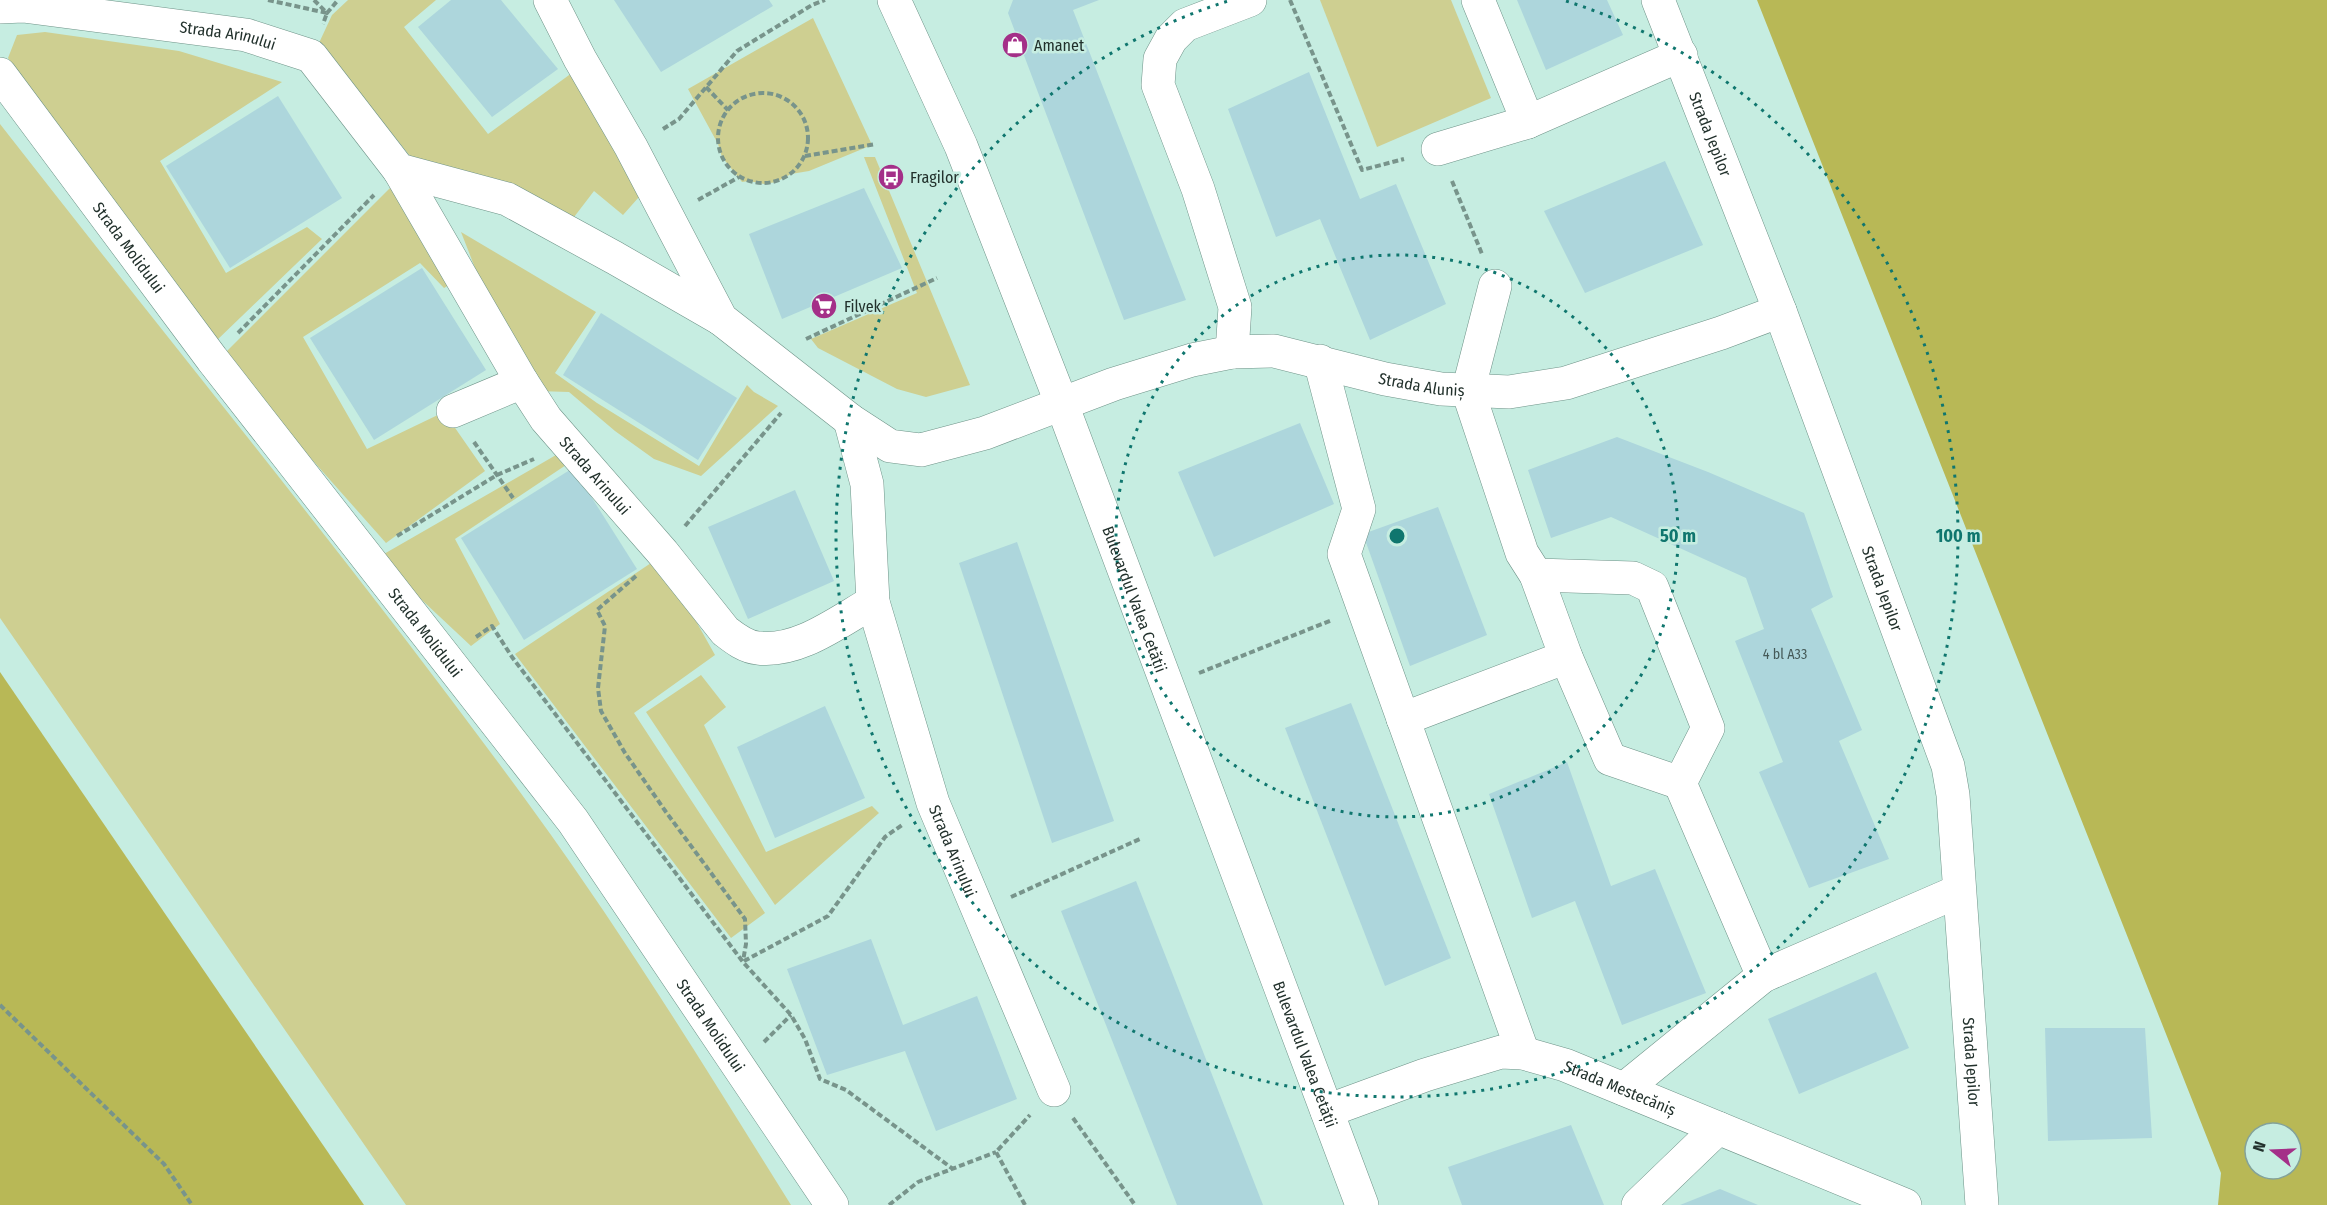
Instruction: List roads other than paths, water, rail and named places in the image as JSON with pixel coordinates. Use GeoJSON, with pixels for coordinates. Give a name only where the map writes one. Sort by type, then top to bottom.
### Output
{"type":"FeatureCollection","features":[{"type":"Feature","properties":{"kind":"street"},"geometry":{"type":"LineString","coordinates":[[550,0],[580,59],[631,147],[721,319]]}},
{"type":"Feature","properties":{"kind":"street","name":"Bulevardul Valea Cetății"},"geometry":{"type":"LineString","coordinates":[[894,0],[961,146],[1061,402],[1362,1205]]}},
{"type":"Feature","properties":{"kind":"street"},"geometry":{"type":"LineString","coordinates":[[1232,351],[1235,308],[1198,189],[1158,85],[1160,59],[1171,39],[1185,25],[1250,0]]}},
{"type":"Feature","properties":{"kind":"street"},"geometry":{"type":"LineString","coordinates":[[1478,0],[1528,122]]}},
{"type":"Feature","properties":{"kind":"street","name":"Strada Jepilor"},"geometry":{"type":"LineString","coordinates":[[1658,0],[1780,311],[1948,766],[1953,795],[1982,1205]]}},
{"type":"Feature","properties":{"kind":"street","name":"Strada Arinului"},"geometry":{"type":"LineString","coordinates":[[0,7],[23,6],[246,35],[311,56],[399,170],[522,382],[546,419],[663,554],[725,631],[737,641],[756,648],[780,648],[810,637],[873,602]]}},
{"type":"Feature","properties":{"kind":"street"},"geometry":{"type":"LineString","coordinates":[[1438,149],[1528,122],[1680,55]]}},
{"type":"Feature","properties":{"kind":"street","name":"Strada Molidului"},"geometry":{"type":"LineString","coordinates":[[0,74],[212,359],[573,821],[832,1205]]}},
{"type":"Feature","properties":{"kind":"street"},"geometry":{"type":"LineString","coordinates":[[399,170],[507,199],[615,258],[721,319],[850,420],[890,446],[921,450],[985,433],[1061,402]]}},
{"type":"Feature","properties":{"kind":"street"},"geometry":{"type":"LineString","coordinates":[[1495,286],[1468,391],[1522,553],[1536,575],[1566,657],[1610,759],[1680,783],[1763,976]]}},
{"type":"Feature","properties":{"kind":"street","name":"Strada Aluniș"},"geometry":{"type":"LineString","coordinates":[[1061,402],[1192,360],[1232,351],[1274,351],[1385,379],[1442,389],[1509,392],[1566,383],[1721,333],[1780,311]]}},
{"type":"Feature","properties":{"kind":"street"},"geometry":{"type":"LineString","coordinates":[[1320,361],[1359,509],[1344,554],[1524,1053]]}},
{"type":"Feature","properties":{"kind":"street"},"geometry":{"type":"LineString","coordinates":[[453,411],[522,382]]}},
{"type":"Feature","properties":{"kind":"street","name":"Strada Arinului"},"geometry":{"type":"LineString","coordinates":[[850,420],[867,484],[873,602],[933,803],[1054,1090]]}},
{"type":"Feature","properties":{"kind":"street"},"geometry":{"type":"LineString","coordinates":[[1536,575],[1633,578],[1652,587],[1708,728],[1680,783]]}},
{"type":"Feature","properties":{"kind":"street"},"geometry":{"type":"LineString","coordinates":[[1403,718],[1566,657]]}},
{"type":"Feature","properties":{"kind":"street"},"geometry":{"type":"LineString","coordinates":[[1624,1089],[1763,976],[1959,891]]}},
{"type":"Feature","properties":{"kind":"street","name":"Strada Mestecăniș"},"geometry":{"type":"LineString","coordinates":[[1327,1111],[1425,1075],[1501,1052],[1524,1053],[1565,1065],[1905,1205]]}},
{"type":"Feature","properties":{"kind":"street"},"geometry":{"type":"LineString","coordinates":[[1638,1205],[1718,1128]]}},
{"type":"Feature","properties":{"kind":"place","name":"Amanet"},"geometry":{"type":"Point","coordinates":[1015,45]}},
{"type":"Feature","properties":{"kind":"place","name":"Fragilor"},"geometry":{"type":"Point","coordinates":[891,177]}},
{"type":"Feature","properties":{"kind":"place","name":"Filvek"},"geometry":{"type":"Point","coordinates":[824,306]}}]}
